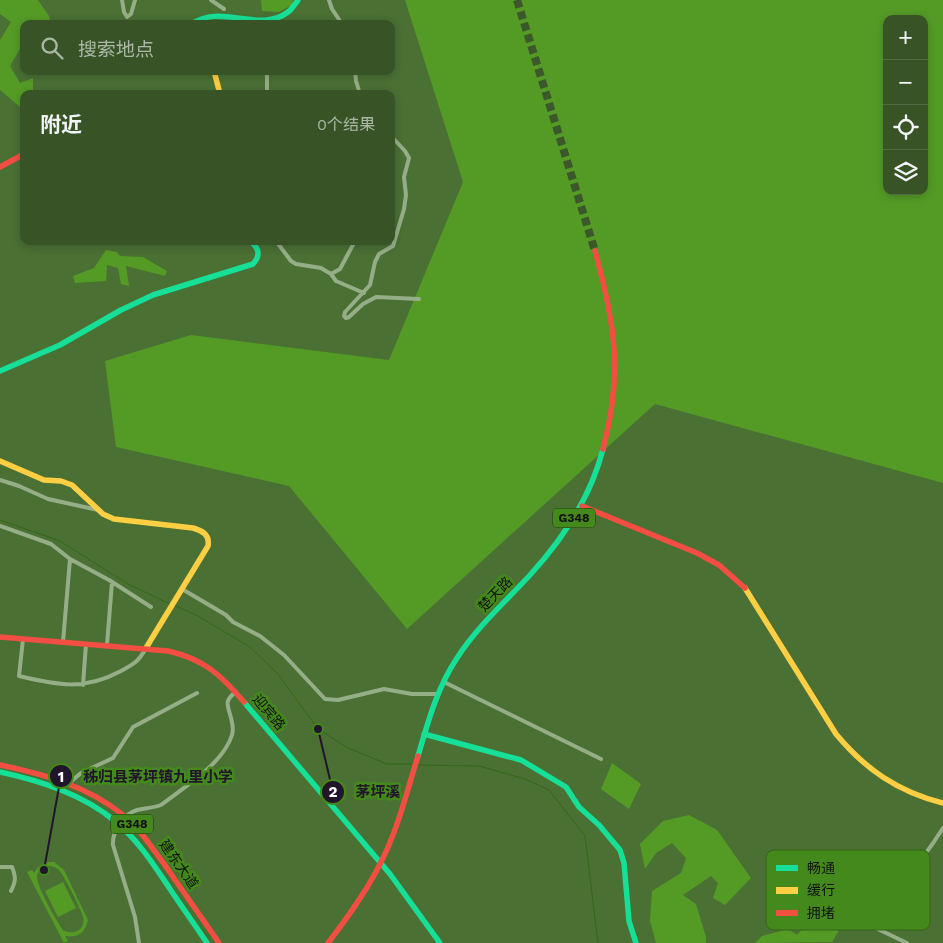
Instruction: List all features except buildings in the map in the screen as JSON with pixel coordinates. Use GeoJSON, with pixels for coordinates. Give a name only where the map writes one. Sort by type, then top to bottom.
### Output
{"type":"FeatureCollection","features":[{"type":"Feature","properties":{"kind":"main road"},"geometry":{"type":"LineString","coordinates":[[194,20],[195,17],[208,10],[231,10],[276,17],[290,11],[298,0]]}},
{"type":"Feature","properties":{"kind":"main road"},"geometry":{"type":"LineString","coordinates":[[215,75],[219,90]]}},
{"type":"Feature","properties":{"kind":"main road"},"geometry":{"type":"LineString","coordinates":[[0,168],[20,156]]}},
{"type":"Feature","properties":{"kind":"main road"},"geometry":{"type":"LineString","coordinates":[[0,371],[60,345],[121,310],[153,295],[254,264],[259,254],[256,245]]}},
{"type":"Feature","properties":{"kind":"main road","name":"楚天路"},"geometry":{"type":"LineString","coordinates":[[328,943],[366,891],[381,863],[394,831],[438,694],[457,656],[470,639],[562,538],[592,486],[606,446],[612,418],[616,381],[611,315],[595,251]]}},
{"type":"Feature","properties":{"kind":"main road"},"geometry":{"type":"LineString","coordinates":[[0,461],[39,478],[66,482],[72,485],[98,510],[114,519],[190,527],[198,529],[207,535],[209,539],[208,544],[146,648]]}},
{"type":"Feature","properties":{"kind":"main road"},"geometry":{"type":"LineString","coordinates":[[582,506],[692,550],[713,561],[728,572],[753,599],[836,734],[858,761],[887,782],[919,797],[943,803]]}},
{"type":"Feature","properties":{"kind":"main road","name":"迎宾路"},"geometry":{"type":"LineString","coordinates":[[0,637],[146,648],[180,654],[201,662],[221,676],[236,692],[381,863],[440,943]]}},
{"type":"Feature","properties":{"kind":"main road"},"geometry":{"type":"LineString","coordinates":[[424,734],[521,760],[566,787],[579,807],[599,825],[620,850],[624,863],[629,921],[636,943]]}},
{"type":"Feature","properties":{"kind":"main road","name":"建东大道"},"geometry":{"type":"LineString","coordinates":[[0,765],[38,772],[68,783],[107,804],[126,818],[149,842],[219,943]]}},
{"type":"Feature","properties":{"kind":"main road","name":"建东大道"},"geometry":{"type":"LineString","coordinates":[[0,772],[35,780],[64,790],[101,810],[120,825],[142,847],[207,943]]}},
{"type":"Feature","properties":{"kind":"street"},"geometry":{"type":"LineString","coordinates":[[122,0],[127,17],[131,14],[135,0]]}},
{"type":"Feature","properties":{"kind":"street"},"geometry":{"type":"LineString","coordinates":[[211,0],[231,10]]}},
{"type":"Feature","properties":{"kind":"street"},"geometry":{"type":"LineString","coordinates":[[329,0],[339,20]]}},
{"type":"Feature","properties":{"kind":"street"},"geometry":{"type":"LineString","coordinates":[[267,75],[267,90]]}},
{"type":"Feature","properties":{"kind":"street"},"geometry":{"type":"LineString","coordinates":[[355,75],[359,90]]}},
{"type":"Feature","properties":{"kind":"street"},"geometry":{"type":"LineString","coordinates":[[395,140],[409,158],[404,177],[406,195],[404,209],[395,239]]}},
{"type":"Feature","properties":{"kind":"street"},"geometry":{"type":"LineString","coordinates":[[279,245],[291,261],[296,264],[321,268],[331,274],[336,281],[364,293]]}},
{"type":"Feature","properties":{"kind":"street"},"geometry":{"type":"LineString","coordinates":[[331,274],[340,269],[353,245]]}},
{"type":"Feature","properties":{"kind":"street"},"geometry":{"type":"LineString","coordinates":[[393,245],[377,258],[370,286],[345,312],[344,318],[349,317],[367,301],[376,298],[419,299]]}},
{"type":"Feature","properties":{"kind":"street"},"geometry":{"type":"LineString","coordinates":[[0,480],[48,499],[98,510]]}},
{"type":"Feature","properties":{"kind":"street"},"geometry":{"type":"LineString","coordinates":[[0,526],[51,544],[70,559],[112,582],[151,607]]}},
{"type":"Feature","properties":{"kind":"street"},"geometry":{"type":"LineString","coordinates":[[63,642],[70,559]]}},
{"type":"Feature","properties":{"kind":"street"},"geometry":{"type":"LineString","coordinates":[[107,645],[112,582]]}},
{"type":"Feature","properties":{"kind":"street"},"geometry":{"type":"LineString","coordinates":[[180,592],[260,636],[284,655],[325,699],[338,700],[384,690],[412,694],[438,694]]}},
{"type":"Feature","properties":{"kind":"street"},"geometry":{"type":"LineString","coordinates":[[23,639],[19,676],[66,685],[82,685],[112,676],[139,660],[146,648]]}},
{"type":"Feature","properties":{"kind":"street"},"geometry":{"type":"LineString","coordinates":[[82,685],[86,644]]}},
{"type":"Feature","properties":{"kind":"street"},"geometry":{"type":"LineString","coordinates":[[443,681],[601,759]]}},
{"type":"Feature","properties":{"kind":"street"},"geometry":{"type":"LineString","coordinates":[[138,943],[135,917],[113,845],[113,838],[120,825],[136,810],[161,805],[212,766],[233,734],[233,718],[227,705],[228,700],[236,692]]}},
{"type":"Feature","properties":{"kind":"street"},"geometry":{"type":"LineString","coordinates":[[64,790],[68,783],[81,773],[113,758],[133,727],[197,693]]}},
{"type":"Feature","properties":{"kind":"street"},"geometry":{"type":"LineString","coordinates":[[928,850],[943,828]]}},
{"type":"Feature","properties":{"kind":"street"},"geometry":{"type":"LineString","coordinates":[[0,867],[12,867],[16,879],[11,891]]}},
{"type":"Feature","properties":{"kind":"street"},"geometry":{"type":"LineString","coordinates":[[879,930],[906,943]]}},
{"type":"Feature","properties":{"kind":"green space"},"geometry":{"type":"Polygon","coordinates":[[[0,0],[38,0],[50,20],[20,20],[20,49],[10,66],[20,83],[33,78],[33,90],[20,90],[20,107],[0,90],[0,40],[11,22],[0,14],[0,0]]]}},
{"type":"Feature","properties":{"kind":"green space"},"geometry":{"type":"Polygon","coordinates":[[[261,0],[293,0],[292,5],[279,12],[262,11],[261,0]]]}},
{"type":"Feature","properties":{"kind":"green space"},"geometry":{"type":"Polygon","coordinates":[[[405,0],[943,0],[943,483],[655,404],[407,629],[289,486],[116,447],[105,361],[191,335],[389,360],[463,182],[405,0]]]}},
{"type":"Feature","properties":{"kind":"green space"},"geometry":{"type":"Polygon","coordinates":[[[106,250],[117,252],[120,256],[143,257],[167,271],[165,276],[126,266],[129,286],[121,284],[118,268],[107,265],[106,281],[75,283],[73,276],[94,268],[106,250]]]}},
{"type":"Feature","properties":{"kind":"green space"},"geometry":{"type":"Polygon","coordinates":[[[612,763],[641,784],[629,809],[601,789],[612,763]]]}},
{"type":"Feature","properties":{"kind":"green space"},"geometry":{"type":"Polygon","coordinates":[[[689,815],[717,830],[751,878],[725,905],[713,898],[718,883],[711,876],[683,895],[696,904],[706,943],[656,943],[650,921],[652,891],[681,873],[686,858],[672,843],[656,853],[645,869],[640,844],[663,821],[689,815]]]}},
{"type":"Feature","properties":{"kind":"green space"},"geometry":{"type":"Polygon","coordinates":[[[48,862],[54,862],[64,870],[88,920],[80,934],[65,936],[68,941],[64,943],[27,872],[32,870],[34,873],[38,867],[48,862]],[[50,866],[43,868],[38,873],[37,880],[39,886],[63,930],[67,932],[78,931],[83,925],[82,913],[62,874],[57,868],[50,866]]]}},
{"type":"Feature","properties":{"kind":"green space"},"geometry":{"type":"Polygon","coordinates":[[[63,882],[76,908],[58,917],[45,891],[63,882]]]}},
{"type":"Feature","properties":{"kind":"green space"},"geometry":{"type":"Polygon","coordinates":[[[784,930],[790,930],[797,935],[802,930],[839,930],[832,942],[755,943],[762,936],[784,930]]]}},
{"type":"Feature","properties":{"kind":"waterway"},"geometry":{"type":"LineString","coordinates":[[0,520],[60,541],[128,584],[170,604]]}},
{"type":"Feature","properties":{"kind":"waterway"},"geometry":{"type":"LineString","coordinates":[[174,605],[198,616],[250,647],[277,673],[318,729],[348,748],[387,764],[411,764]]}},
{"type":"Feature","properties":{"kind":"waterway"},"geometry":{"type":"LineString","coordinates":[[418,765],[479,766],[525,779],[549,790],[585,836],[598,943]]}},
{"type":"Feature","properties":{"kind":"tunnel"},"geometry":{"type":"LineString","coordinates":[[517,0],[595,251]]}},
{"type":"Feature","properties":{"kind":"traffic: fast"},"geometry":{"type":"LineString","coordinates":[[265,20],[277,18],[289,11],[298,0]]}},
{"type":"Feature","properties":{"kind":"traffic: fast"},"geometry":{"type":"LineString","coordinates":[[199,20],[215,16],[253,20]]}},
{"type":"Feature","properties":{"kind":"traffic: fast"},"geometry":{"type":"LineString","coordinates":[[253,20],[265,20]]}},
{"type":"Feature","properties":{"kind":"traffic: fast"},"geometry":{"type":"LineString","coordinates":[[0,371],[60,345],[121,310],[153,295],[253,264],[258,255],[254,245]]}},
{"type":"Feature","properties":{"kind":"traffic: fast"},"geometry":{"type":"LineString","coordinates":[[418,756],[434,706],[450,669],[473,636],[554,547],[583,500],[598,466],[603,449]]}},
{"type":"Feature","properties":{"kind":"traffic: fast"},"geometry":{"type":"LineString","coordinates":[[244,702],[390,874],[440,943]]}},
{"type":"Feature","properties":{"kind":"traffic: fast"},"geometry":{"type":"LineString","coordinates":[[424,734],[521,760],[566,787],[579,807],[599,825],[620,850],[624,863],[629,921],[636,943]]}},
{"type":"Feature","properties":{"kind":"traffic: fast"},"geometry":{"type":"LineString","coordinates":[[0,772],[46,784],[75,796],[115,821],[145,853],[207,943]]}},
{"type":"Feature","properties":{"kind":"traffic: slow"},"geometry":{"type":"LineString","coordinates":[[215,75],[219,90]]}},
{"type":"Feature","properties":{"kind":"traffic: slow"},"geometry":{"type":"LineString","coordinates":[[0,461],[44,480],[61,481],[72,485],[103,514],[114,519],[193,528],[207,536],[208,546],[146,648]]}},
{"type":"Feature","properties":{"kind":"traffic: slow"},"geometry":{"type":"LineString","coordinates":[[745,588],[836,734],[847,747],[871,768],[897,786],[943,803]]}},
{"type":"Feature","properties":{"kind":"traffic: jam"},"geometry":{"type":"LineString","coordinates":[[0,167],[20,156]]}},
{"type":"Feature","properties":{"kind":"traffic: jam"},"geometry":{"type":"LineString","coordinates":[[595,251],[612,326],[615,373],[613,397],[603,449]]}},
{"type":"Feature","properties":{"kind":"traffic: jam"},"geometry":{"type":"LineString","coordinates":[[582,506],[697,553],[719,565],[745,588]]}},
{"type":"Feature","properties":{"kind":"traffic: jam"},"geometry":{"type":"LineString","coordinates":[[0,637],[168,651],[181,654],[211,669],[244,702]]}},
{"type":"Feature","properties":{"kind":"traffic: jam"},"geometry":{"type":"LineString","coordinates":[[328,943],[357,904],[381,862],[397,823],[418,756]]}},
{"type":"Feature","properties":{"kind":"traffic: jam"},"geometry":{"type":"LineString","coordinates":[[0,765],[64,782],[95,796],[123,815],[135,827],[167,868],[219,943]]}},
{"type":"Feature","properties":{"kind":"place","name":"茅坪溪"},"geometry":{"type":"Point","coordinates":[318,729]}},
{"type":"Feature","properties":{"kind":"place","name":"秭归县茅坪镇九里小学"},"geometry":{"type":"Point","coordinates":[44,870]}}]}
